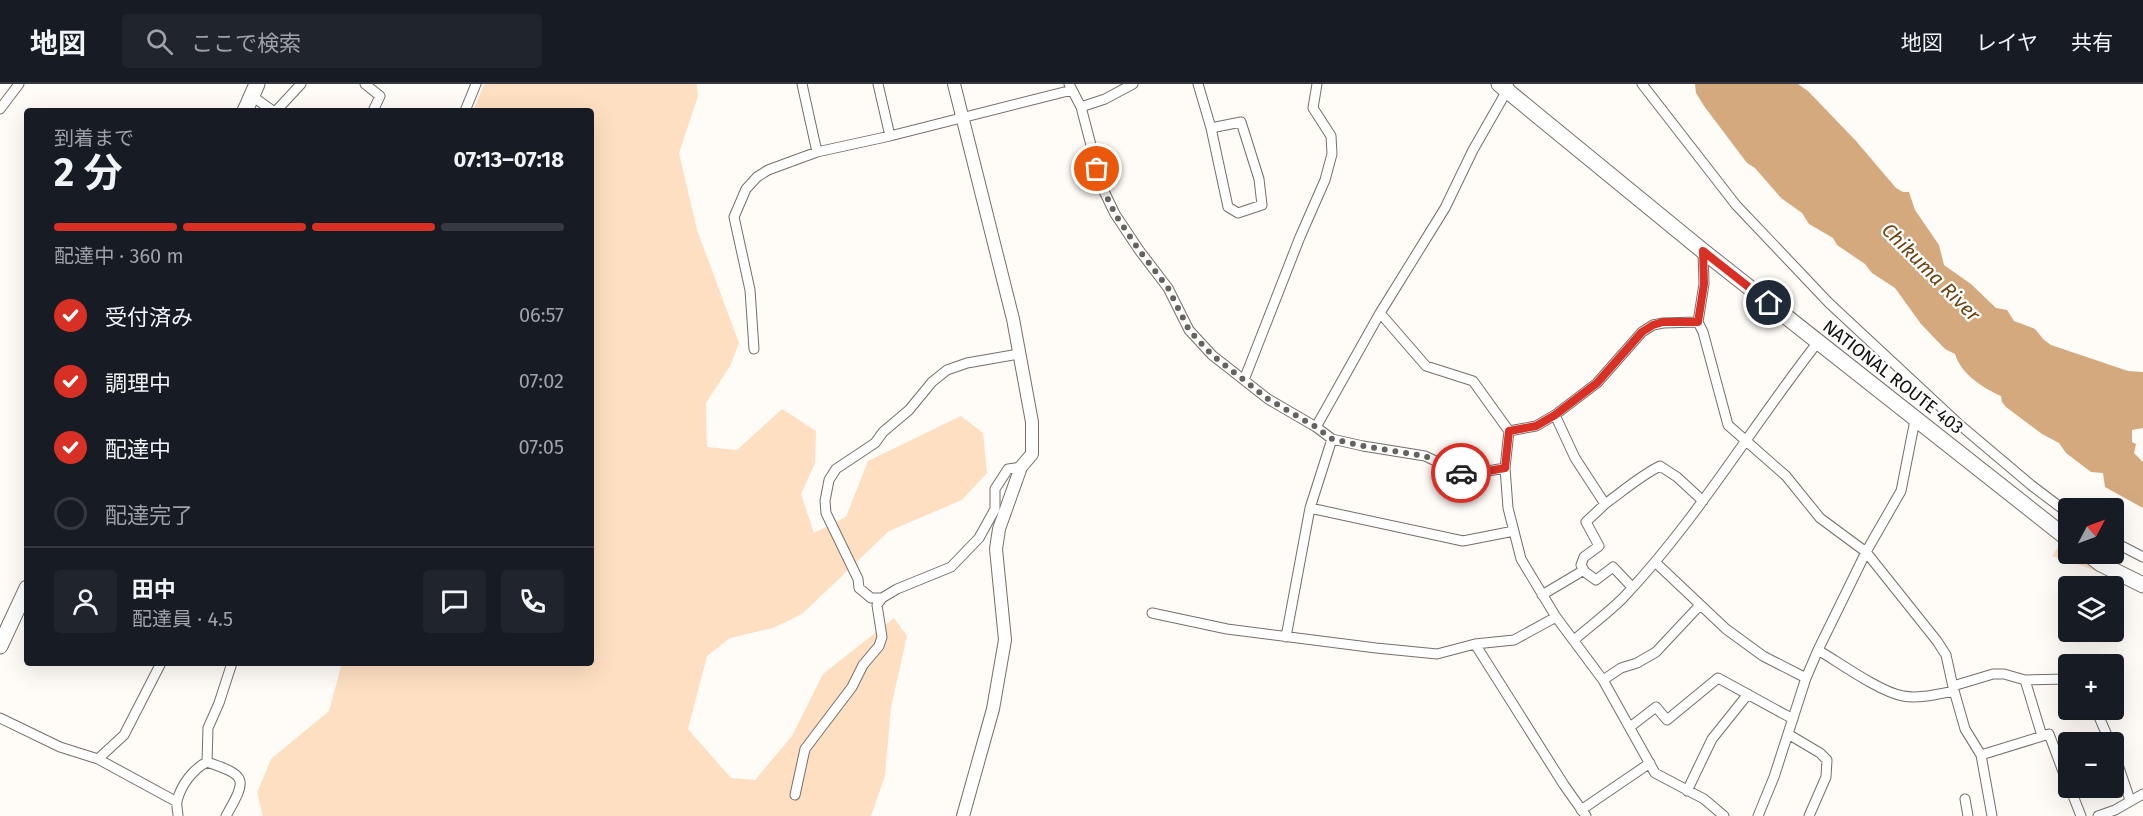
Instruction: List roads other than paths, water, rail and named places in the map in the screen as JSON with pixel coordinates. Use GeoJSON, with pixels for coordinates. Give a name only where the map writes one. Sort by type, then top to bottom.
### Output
{"type":"FeatureCollection","features":[{"type":"Feature","properties":{"kind":"highway","name":"NATIONAL ROUTE 403"},"geometry":{"type":"LineString","coordinates":[[1505,86],[1703,251],[2058,531]]}},
{"type":"Feature","properties":{"kind":"highway"},"geometry":{"type":"LineString","coordinates":[[246,108],[255,90]]}},
{"type":"Feature","properties":{"kind":"highway"},"geometry":{"type":"LineString","coordinates":[[2101,564],[2143,585]]}},
{"type":"Feature","properties":{"kind":"highway"},"geometry":{"type":"LineString","coordinates":[[0,646],[24,594]]}},
{"type":"Feature","properties":{"kind":"street"},"geometry":{"type":"LineString","coordinates":[[0,109],[19,84]]}},
{"type":"Feature","properties":{"kind":"street"},"geometry":{"type":"LineString","coordinates":[[277,108],[301,84]]}},
{"type":"Feature","properties":{"kind":"street"},"geometry":{"type":"LineString","coordinates":[[365,84],[380,96],[374,108]]}},
{"type":"Feature","properties":{"kind":"street"},"geometry":{"type":"LineString","coordinates":[[466,108],[476,84]]}},
{"type":"Feature","properties":{"kind":"street"},"geometry":{"type":"LineString","coordinates":[[801,84],[817,152]]}},
{"type":"Feature","properties":{"kind":"street"},"geometry":{"type":"LineString","coordinates":[[878,84],[890,136]]}},
{"type":"Feature","properties":{"kind":"street"},"geometry":{"type":"LineString","coordinates":[[954,84],[1013,319],[1032,422],[1032,454],[1022,467],[999,529],[996,549],[1005,640],[993,709],[963,816]]}},
{"type":"Feature","properties":{"kind":"street"},"geometry":{"type":"LineString","coordinates":[[1082,107],[1121,87],[1133,84]]}},
{"type":"Feature","properties":{"kind":"street"},"geometry":{"type":"LineString","coordinates":[[1198,84],[1211,128],[1228,207],[1238,213],[1262,206],[1259,179],[1241,122],[1211,128]]}},
{"type":"Feature","properties":{"kind":"street"},"geometry":{"type":"LineString","coordinates":[[1244,380],[1325,180],[1332,154],[1331,136],[1313,108],[1317,84]]}},
{"type":"Feature","properties":{"kind":"street"},"geometry":{"type":"LineString","coordinates":[[1642,84],[1736,205],[1829,303],[1960,425],[2058,505]]}},
{"type":"Feature","properties":{"kind":"street"},"geometry":{"type":"LineString","coordinates":[[1316,427],[1380,314],[1446,208],[1505,86]]}},
{"type":"Feature","properties":{"kind":"street"},"geometry":{"type":"LineString","coordinates":[[754,349],[750,290],[734,217],[746,189],[762,174],[817,152],[963,118],[1070,87],[1082,107],[1102,187],[1115,214],[1168,288],[1189,330],[1212,355],[1268,399],[1332,439],[1425,456],[1465,475],[1505,468]]}},
{"type":"Feature","properties":{"kind":"street"},"geometry":{"type":"LineString","coordinates":[[255,90],[271,108]]}},
{"type":"Feature","properties":{"kind":"street"},"geometry":{"type":"LineString","coordinates":[[1703,251],[1704,284],[1698,322],[1703,332],[1728,425],[1786,476],[1820,518],[1866,552],[1937,641],[1946,655],[1965,729],[1981,755],[1992,816]]}},
{"type":"Feature","properties":{"kind":"street"},"geometry":{"type":"LineString","coordinates":[[1380,314],[1426,366],[1473,381],[1509,431],[1505,468],[1508,508],[1521,559],[1556,617],[1603,680],[1655,773],[1704,799],[1724,816]]}},
{"type":"Feature","properties":{"kind":"street"},"geometry":{"type":"LineString","coordinates":[[1509,431],[1536,426],[1555,415],[1597,383],[1642,332],[1653,325],[1663,322],[1698,322]]}},
{"type":"Feature","properties":{"kind":"street"},"geometry":{"type":"LineString","coordinates":[[1574,640],[1622,599],[1655,562],[1703,501],[1774,399],[1818,342]]}},
{"type":"Feature","properties":{"kind":"street"},"geometry":{"type":"LineString","coordinates":[[882,598],[871,598],[859,588],[858,579],[826,513],[825,501],[829,480],[836,469],[875,443],[883,432],[909,410],[932,382],[947,370],[967,363],[1018,354]]}},
{"type":"Feature","properties":{"kind":"street"},"geometry":{"type":"LineString","coordinates":[[1555,415],[1575,458],[1605,504]]}},
{"type":"Feature","properties":{"kind":"street"},"geometry":{"type":"LineString","coordinates":[[1758,816],[1818,650],[1866,552],[1901,491],[1916,420]]}},
{"type":"Feature","properties":{"kind":"street"},"geometry":{"type":"LineString","coordinates":[[1286,637],[1310,508],[1332,439]]}},
{"type":"Feature","properties":{"kind":"street"},"geometry":{"type":"LineString","coordinates":[[1632,587],[1613,567],[1596,580],[1584,570],[1581,565],[1584,557],[1599,546],[1586,522],[1605,504],[1648,472],[1660,466],[1677,477],[1703,501]]}},
{"type":"Feature","properties":{"kind":"street"},"geometry":{"type":"LineString","coordinates":[[795,795],[805,749],[852,687],[863,665],[879,646],[882,637],[877,605],[882,598],[897,589],[951,567],[979,538],[995,509],[995,489],[1008,469],[1022,467]]}},
{"type":"Feature","properties":{"kind":"street"},"geometry":{"type":"LineString","coordinates":[[1310,508],[1463,541],[1514,531]]}},
{"type":"Feature","properties":{"kind":"street"},"geometry":{"type":"LineString","coordinates":[[2124,547],[2143,557]]}},
{"type":"Feature","properties":{"kind":"street"},"geometry":{"type":"LineString","coordinates":[[1655,562],[1726,629],[1763,656],[1806,678]]}},
{"type":"Feature","properties":{"kind":"street"},"geometry":{"type":"LineString","coordinates":[[1542,595],[1584,570]]}},
{"type":"Feature","properties":{"kind":"street"},"geometry":{"type":"LineString","coordinates":[[1603,680],[1656,652],[1700,604]]}},
{"type":"Feature","properties":{"kind":"street"},"geometry":{"type":"LineString","coordinates":[[1152,613],[1227,629],[1437,654],[1475,644],[1514,640],[1556,617]]}},
{"type":"Feature","properties":{"kind":"street"},"geometry":{"type":"LineString","coordinates":[[1475,644],[1584,813],[1650,763]]}},
{"type":"Feature","properties":{"kind":"street"},"geometry":{"type":"LineString","coordinates":[[1818,650],[1886,691],[1904,697],[1929,696],[1993,674],[2004,674],[2025,680],[2058,679]]}},
{"type":"Feature","properties":{"kind":"street"},"geometry":{"type":"LineString","coordinates":[[98,759],[123,735],[159,666]]}},
{"type":"Feature","properties":{"kind":"street"},"geometry":{"type":"LineString","coordinates":[[207,762],[208,728],[231,666]]}},
{"type":"Feature","properties":{"kind":"street"},"geometry":{"type":"LineString","coordinates":[[1630,727],[1656,707],[1667,720],[1718,678],[1793,719]]}},
{"type":"Feature","properties":{"kind":"street"},"geometry":{"type":"LineString","coordinates":[[2025,680],[2042,736]]}},
{"type":"Feature","properties":{"kind":"street"},"geometry":{"type":"LineString","coordinates":[[1686,791],[1712,739],[1748,694]]}},
{"type":"Feature","properties":{"kind":"street"},"geometry":{"type":"LineString","coordinates":[[0,718],[60,747],[98,759],[177,802]]}},
{"type":"Feature","properties":{"kind":"street"},"geometry":{"type":"LineString","coordinates":[[1788,734],[1820,753],[1827,760],[1826,777],[1809,816]]}},
{"type":"Feature","properties":{"kind":"street"},"geometry":{"type":"LineString","coordinates":[[1981,755],[2049,734],[2058,757]]}},
{"type":"Feature","properties":{"kind":"street"},"geometry":{"type":"LineString","coordinates":[[178,816],[177,802],[195,768],[207,762],[234,773],[241,782],[241,789],[226,816]]}},
{"type":"Feature","properties":{"kind":"street"},"geometry":{"type":"LineString","coordinates":[[2124,782],[2130,800]]}},
{"type":"Feature","properties":{"kind":"street"},"geometry":{"type":"LineString","coordinates":[[2098,816],[2116,813],[2130,800],[2143,794]]}},
{"type":"Feature","properties":{"kind":"street"},"geometry":{"type":"LineString","coordinates":[[2074,798],[2081,816]]}},
{"type":"Feature","properties":{"kind":"street"},"geometry":{"type":"LineString","coordinates":[[1965,799],[1968,816]]}},
{"type":"Feature","properties":{"kind":"water","name":"Chikuma River"},"geometry":{"type":"Polygon","coordinates":[[[1695,84],[1798,84],[1808,91],[1856,141],[1896,188],[1909,192],[1915,210],[1939,245],[1944,265],[1971,284],[1996,308],[2007,310],[2014,321],[2035,329],[2051,345],[2128,371],[2143,372],[2143,428],[2132,430],[2132,442],[2136,444],[2134,453],[2143,462],[2143,508],[2105,487],[2103,473],[2091,472],[2066,453],[2059,443],[2042,434],[2006,407],[2001,396],[1974,380],[1962,368],[1955,354],[1945,349],[1921,324],[1895,288],[1837,245],[1833,238],[1809,224],[1802,213],[1781,198],[1755,168],[1747,163],[1704,106],[1696,93],[1695,84]]]}}]}
